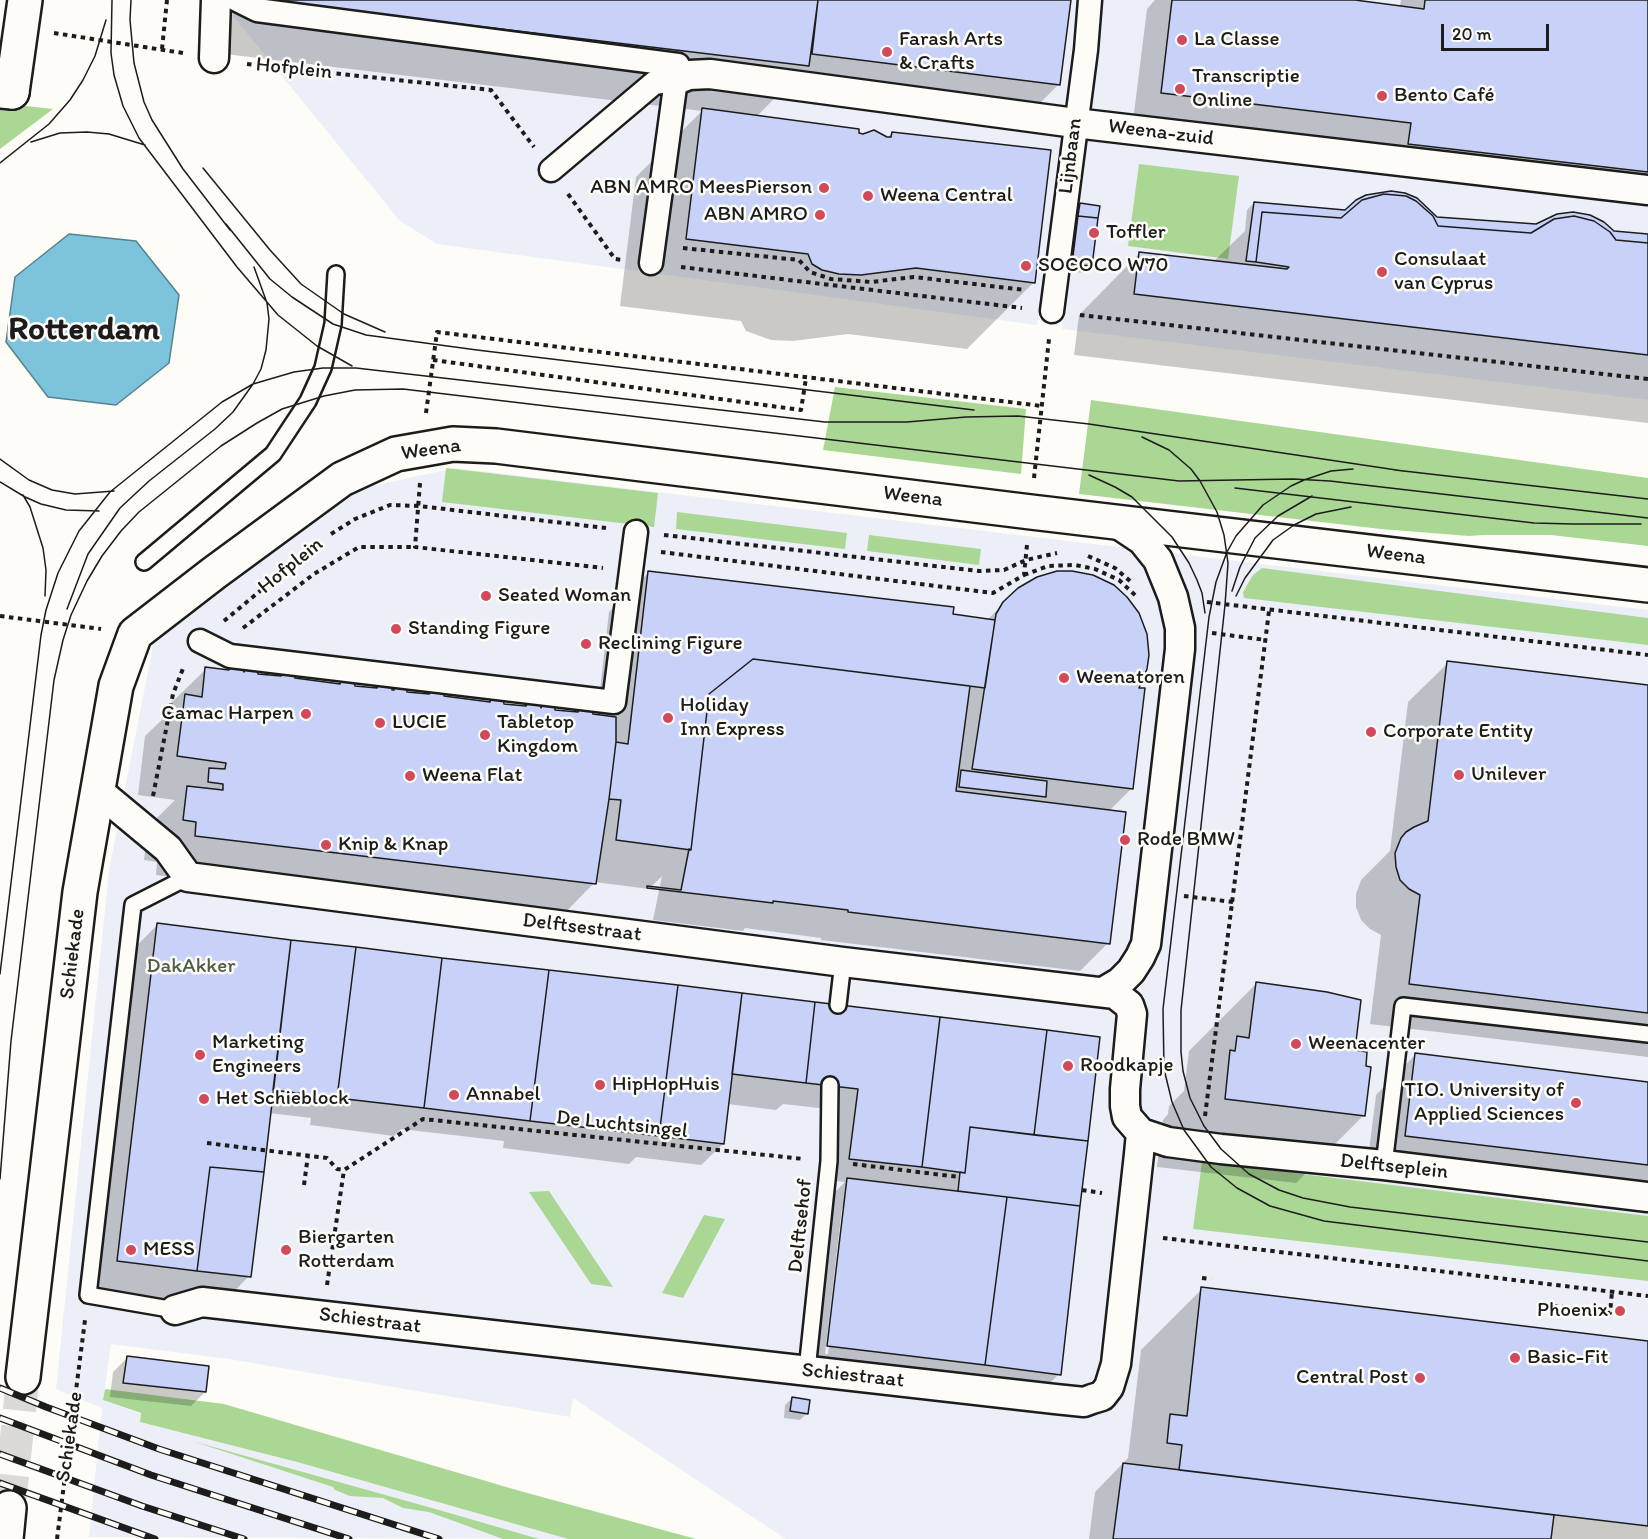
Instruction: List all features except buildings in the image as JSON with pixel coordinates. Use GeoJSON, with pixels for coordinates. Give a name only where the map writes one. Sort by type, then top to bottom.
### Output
{"type":"FeatureCollection","features":[{"type":"Feature","properties":{"kind":"main road"},"geometry":{"type":"LineString","coordinates":[[6,92],[23,14]]}},
{"type":"Feature","properties":{"kind":"main road","name":"Weena"},"geometry":{"type":"LineString","coordinates":[[214,573],[342,479],[383,459],[453,444],[496,446],[1648,585]]}},
{"type":"Feature","properties":{"kind":"main road","name":"Schiekade"},"geometry":{"type":"LineString","coordinates":[[23,1377],[80,892],[116,686],[135,634],[214,573]]}},
{"type":"Feature","properties":{"kind":"street"},"geometry":{"type":"LineString","coordinates":[[214,58],[216,0]]}},
{"type":"Feature","properties":{"kind":"street"},"geometry":{"type":"LineString","coordinates":[[237,0],[257,10],[678,64],[652,254]]}},
{"type":"Feature","properties":{"kind":"street","name":"Lijnbaan"},"geometry":{"type":"LineString","coordinates":[[1053,302],[1086,50],[1090,0]]}},
{"type":"Feature","properties":{"kind":"street","name":"Weena-zuid"},"geometry":{"type":"LineString","coordinates":[[676,80],[689,75],[710,74],[1075,123],[1648,190]]}},
{"type":"Feature","properties":{"kind":"street"},"geometry":{"type":"LineString","coordinates":[[551,170],[654,83],[676,80]]}},
{"type":"Feature","properties":{"kind":"street"},"geometry":{"type":"LineString","coordinates":[[1103,992],[1120,982],[1140,957],[1146,944],[1180,649],[1180,628],[1173,597],[1158,560],[1142,540],[1114,522]]}},
{"type":"Feature","properties":{"kind":"street"},"geometry":{"type":"LineString","coordinates":[[208,645],[230,656],[614,702],[634,551]]}},
{"type":"Feature","properties":{"kind":"street"},"geometry":{"type":"LineString","coordinates":[[97,790],[168,849],[188,877]]}},
{"type":"Feature","properties":{"kind":"street","name":"Delftsestraat"},"geometry":{"type":"LineString","coordinates":[[188,877],[843,962],[1103,992]]}},
{"type":"Feature","properties":{"kind":"street"},"geometry":{"type":"LineString","coordinates":[[1103,992],[1121,998],[1129,1005],[1132,1014],[1125,1106],[1127,1117],[1141,1133]]}},
{"type":"Feature","properties":{"kind":"street","name":"Delftseplein"},"geometry":{"type":"LineString","coordinates":[[1141,1133],[1168,1142],[1221,1149],[1384,1165],[1648,1197]]}},
{"type":"Feature","properties":{"kind":"street","name":"Schiestraat"},"geometry":{"type":"LineString","coordinates":[[175,1310],[202,1302],[1084,1402],[1102,1396],[1109,1387],[1116,1364],[1141,1133]]}},
{"type":"Feature","properties":{"kind":"lane"},"geometry":{"type":"LineString","coordinates":[[144,562],[273,454],[308,401],[323,368],[333,324],[336,274]]}},
{"type":"Feature","properties":{"kind":"lane"},"geometry":{"type":"LineString","coordinates":[[175,1310],[88,1295],[133,906],[188,877]]}},
{"type":"Feature","properties":{"kind":"lane"},"geometry":{"type":"LineString","coordinates":[[838,1005],[843,962]]}},
{"type":"Feature","properties":{"kind":"lane"},"geometry":{"type":"LineString","coordinates":[[1384,1165],[1403,1006],[1648,1034]]}},
{"type":"Feature","properties":{"kind":"lane","name":"Delftsehof"},"geometry":{"type":"LineString","coordinates":[[807,1370],[829,1161],[830,1086]]}},
{"type":"Feature","properties":{"kind":"path"},"geometry":{"type":"LineString","coordinates":[[162,49],[167,0]]}},
{"type":"Feature","properties":{"kind":"path","name":"Hofplein"},"geometry":{"type":"LineString","coordinates":[[23,14],[162,49],[249,64],[491,90],[615,259]]}},
{"type":"Feature","properties":{"kind":"path"},"geometry":{"type":"LineString","coordinates":[[652,254],[799,260],[810,272],[831,279],[871,282],[914,278],[1053,302]]}},
{"type":"Feature","properties":{"kind":"path"},"geometry":{"type":"LineString","coordinates":[[652,254],[1053,302],[1648,380]]}},
{"type":"Feature","properties":{"kind":"path"},"geometry":{"type":"LineString","coordinates":[[419,506],[634,551],[993,593],[1024,575],[1053,302]]}},
{"type":"Feature","properties":{"kind":"path"},"geometry":{"type":"LineString","coordinates":[[415,547],[426,410],[437,332],[1042,406]]}},
{"type":"Feature","properties":{"kind":"path"},"geometry":{"type":"LineString","coordinates":[[433,360],[801,410],[806,378]]}},
{"type":"Feature","properties":{"kind":"path","name":"Hofplein"},"geometry":{"type":"LineString","coordinates":[[328,536],[355,519],[390,505],[419,506]]}},
{"type":"Feature","properties":{"kind":"path"},"geometry":{"type":"LineString","coordinates":[[145,829],[173,694],[180,672],[208,645],[314,574],[359,547],[634,551],[979,571],[1004,570],[1026,560],[1059,552]]}},
{"type":"Feature","properties":{"kind":"path","name":"Hofplein"},"geometry":{"type":"LineString","coordinates":[[208,645],[310,549]]}},
{"type":"Feature","properties":{"kind":"path"},"geometry":{"type":"LineString","coordinates":[[1085,555],[1115,568],[1140,590],[1150,595],[1648,655]]}},
{"type":"Feature","properties":{"kind":"path"},"geometry":{"type":"LineString","coordinates":[[1204,1126],[1269,611]]}},
{"type":"Feature","properties":{"kind":"path"},"geometry":{"type":"LineString","coordinates":[[1152,891],[1233,902]]}},
{"type":"Feature","properties":{"kind":"path","name":"De Luchtsingel"},"geometry":{"type":"LineString","coordinates":[[344,1170],[423,1119],[829,1161],[959,1177]]}},
{"type":"Feature","properties":{"kind":"path"},"geometry":{"type":"LineString","coordinates":[[207,1143],[327,1158],[337,1169],[344,1170],[321,1315]]}},
{"type":"Feature","properties":{"kind":"path"},"geometry":{"type":"LineString","coordinates":[[304,1185],[308,1155]]}},
{"type":"Feature","properties":{"kind":"path"},"geometry":{"type":"LineString","coordinates":[[1134,1196],[1164,1239],[1648,1296]]}},
{"type":"Feature","properties":{"kind":"path"},"geometry":{"type":"LineString","coordinates":[[1202,1278],[1211,1279]]}},
{"type":"Feature","properties":{"kind":"path"},"geometry":{"type":"LineString","coordinates":[[1540,1309],[1540,1304],[1610,1313],[1612,1292]]}},
{"type":"Feature","properties":{"kind":"path","name":"Schiekade"},"geometry":{"type":"LineString","coordinates":[[57,1539],[88,1295]]}},
{"type":"Feature","properties":{"kind":"shaded area"},"geometry":{"type":"Polygon","coordinates":[[[235,0],[1083,0],[1037,325],[437,244],[400,221],[233,16],[235,0]]]}},
{"type":"Feature","properties":{"kind":"shaded area"},"geometry":{"type":"Polygon","coordinates":[[[1102,0],[1648,0],[1648,400],[1062,329],[1083,132],[1102,0]]]}},
{"type":"Feature","properties":{"kind":"shaded area"},"geometry":{"type":"Polygon","coordinates":[[[455,468],[1648,610],[1648,1526],[1554,1515],[1551,1539],[786,1539],[573,1398],[570,1417],[229,1359],[111,1344],[103,1400],[141,1414],[140,1422],[297,1462],[568,1539],[89,1537],[102,1408],[56,1389],[109,870],[154,641],[198,594],[358,489],[455,468]]]}},
{"type":"Feature","properties":{"kind":"green space"},"geometry":{"type":"Polygon","coordinates":[[[0,103],[53,109],[0,149],[0,103]]]}},
{"type":"Feature","properties":{"kind":"green space"},"geometry":{"type":"Polygon","coordinates":[[[1139,164],[1239,176],[1228,259],[1128,246],[1139,164]]]}},
{"type":"Feature","properties":{"kind":"green space"},"geometry":{"type":"Polygon","coordinates":[[[835,387],[1026,409],[1021,474],[823,450],[835,387]]]}},
{"type":"Feature","properties":{"kind":"green space"},"geometry":{"type":"Polygon","coordinates":[[[1091,400],[1648,478],[1648,546],[1551,535],[1469,536],[1381,529],[1079,494],[1091,400]]]}},
{"type":"Feature","properties":{"kind":"green space"},"geometry":{"type":"Polygon","coordinates":[[[446,468],[658,493],[654,527],[442,502],[446,468]]]}},
{"type":"Feature","properties":{"kind":"green space"},"geometry":{"type":"Polygon","coordinates":[[[677,512],[847,533],[845,549],[676,529],[677,512]]]}},
{"type":"Feature","properties":{"kind":"green space"},"geometry":{"type":"Polygon","coordinates":[[[869,535],[981,549],[979,565],[867,551],[869,535]]]}},
{"type":"Feature","properties":{"kind":"green space"},"geometry":{"type":"Polygon","coordinates":[[[1262,568],[1648,618],[1648,645],[1244,598],[1243,592],[1253,575],[1262,568]]]}},
{"type":"Feature","properties":{"kind":"green space"},"geometry":{"type":"Polygon","coordinates":[[[1202,1162],[1648,1216],[1648,1281],[1193,1229],[1202,1162]]]}},
{"type":"Feature","properties":{"kind":"green space"},"geometry":{"type":"Polygon","coordinates":[[[549,1191],[613,1287],[591,1284],[529,1192],[549,1191]]]}},
{"type":"Feature","properties":{"kind":"green space"},"geometry":{"type":"Polygon","coordinates":[[[704,1215],[725,1219],[683,1298],[662,1293],[704,1215]]]}},
{"type":"Feature","properties":{"kind":"green space"},"geometry":{"type":"Polygon","coordinates":[[[105,1389],[224,1404],[520,1491],[696,1539],[568,1539],[297,1462],[140,1422],[141,1413],[103,1400],[105,1389]]]}},
{"type":"Feature","properties":{"kind":"green space"},"geometry":{"type":"Polygon","coordinates":[[[192,1441],[539,1539],[503,1539],[429,1512],[403,1508],[383,1498],[350,1496],[333,1487],[192,1441]]]}},
{"type":"Feature","properties":{"kind":"water"},"geometry":{"type":"Polygon","coordinates":[[[69,234],[136,241],[179,295],[169,363],[116,405],[48,397],[6,342],[15,277],[69,234]]]}},
{"type":"Feature","properties":{"kind":"tunnel"},"geometry":{"type":"LineString","coordinates":[[9,1508],[23,1377]]}},
{"type":"Feature","properties":{"kind":"tram line"},"geometry":{"type":"LineString","coordinates":[[112,0],[111,53],[114,75],[123,106],[139,138],[237,267],[278,315],[317,346],[352,366]]}},
{"type":"Feature","properties":{"kind":"tram line"},"geometry":{"type":"LineString","coordinates":[[131,0],[130,20],[134,63],[144,102],[152,120],[183,169],[230,230]]}},
{"type":"Feature","properties":{"kind":"tram line"},"geometry":{"type":"LineString","coordinates":[[0,163],[49,124],[70,100],[95,56],[106,20]]}},
{"type":"Feature","properties":{"kind":"tram line"},"geometry":{"type":"LineString","coordinates":[[31,142],[60,133],[87,132],[109,134],[145,145]]}},
{"type":"Feature","properties":{"kind":"tram line"},"geometry":{"type":"LineString","coordinates":[[203,168],[301,284],[344,314],[385,332]]}},
{"type":"Feature","properties":{"kind":"tram line"},"geometry":{"type":"LineString","coordinates":[[226,224],[270,279],[292,297],[333,324],[366,335],[974,410]]}},
{"type":"Feature","properties":{"kind":"tram line"},"geometry":{"type":"LineString","coordinates":[[67,609],[88,554],[120,508],[149,481],[215,429],[233,412],[253,384],[261,369],[266,350],[269,319],[267,303],[254,267]]}},
{"type":"Feature","properties":{"kind":"tram line"},"geometry":{"type":"LineString","coordinates":[[0,974],[41,635],[58,573],[79,531],[110,492],[222,402],[253,384],[294,372],[323,368],[356,368],[825,422],[907,422],[966,417],[1018,416],[1089,424],[1403,471]]}},
{"type":"Feature","properties":{"kind":"tram line"},"geometry":{"type":"LineString","coordinates":[[0,1179],[11,1041],[54,680],[71,615],[102,556],[139,512],[221,446],[282,409],[324,396],[355,390],[403,389],[1179,481],[1293,479],[1330,481],[1648,518]]}},
{"type":"Feature","properties":{"kind":"tram line"},"geometry":{"type":"LineString","coordinates":[[1142,437],[1169,450],[1191,469],[1200,481],[1217,512],[1224,535],[1228,563],[1181,1010],[1183,1071],[1190,1098],[1204,1126],[1221,1149],[1249,1174],[1279,1190],[1303,1198],[1350,1207],[1648,1242]]}},
{"type":"Feature","properties":{"kind":"tram line"},"geometry":{"type":"LineString","coordinates":[[0,459],[29,480],[52,490],[75,494],[114,491]]}},
{"type":"Feature","properties":{"kind":"tram line"},"geometry":{"type":"LineString","coordinates":[[1353,469],[1331,471],[1304,480],[1263,505],[1236,536],[1227,552],[1216,582],[1209,617],[1163,1009],[1164,1069],[1172,1102],[1184,1130],[1211,1167],[1237,1188],[1270,1206],[1324,1221],[1648,1261]]}},
{"type":"Feature","properties":{"kind":"tram line"},"geometry":{"type":"LineString","coordinates":[[1395,470],[1648,499]]}},
{"type":"Feature","properties":{"kind":"tram line"},"geometry":{"type":"LineString","coordinates":[[1089,475],[1132,497],[1172,537],[1197,580],[1205,613]]}},
{"type":"Feature","properties":{"kind":"tram line"},"geometry":{"type":"LineString","coordinates":[[0,482],[41,504],[66,510],[99,511]]}},
{"type":"Feature","properties":{"kind":"tram line"},"geometry":{"type":"LineString","coordinates":[[1235,488],[1534,523],[1641,524]]}},
{"type":"Feature","properties":{"kind":"tram line"},"geometry":{"type":"LineString","coordinates":[[23,495],[30,507],[43,548],[46,570],[45,596]]}},
{"type":"Feature","properties":{"kind":"tram line"},"geometry":{"type":"LineString","coordinates":[[1232,591],[1240,567],[1255,538],[1278,516],[1312,496]]}},
{"type":"Feature","properties":{"kind":"tram line"},"geometry":{"type":"LineString","coordinates":[[1236,596],[1245,578],[1273,540],[1294,525],[1316,514],[1351,507]]}},
{"type":"Feature","properties":{"kind":"railway"},"geometry":{"type":"LineString","coordinates":[[0,1388],[159,1449],[439,1539]]}},
{"type":"Feature","properties":{"kind":"railway"},"geometry":{"type":"LineString","coordinates":[[0,1418],[151,1475],[349,1539]]}},
{"type":"Feature","properties":{"kind":"railway"},"geometry":{"type":"LineString","coordinates":[[0,1454],[142,1506],[244,1539]]}},
{"type":"Feature","properties":{"kind":"railway"},"geometry":{"type":"LineString","coordinates":[[0,1483],[155,1539]]}},
{"type":"Feature","properties":{"kind":"place","name":"La Classe"},"geometry":{"type":"Point","coordinates":[1182,40]}},
{"type":"Feature","properties":{"kind":"place","name":"Farash Arts & Crafts"},"geometry":{"type":"Point","coordinates":[887,52]}},
{"type":"Feature","properties":{"kind":"place","name":"Transcriptie Online"},"geometry":{"type":"Point","coordinates":[1180,89]}},
{"type":"Feature","properties":{"kind":"place","name":"Bento Café"},"geometry":{"type":"Point","coordinates":[1382,96]}},
{"type":"Feature","properties":{"kind":"place","name":"ABN AMRO MeesPierson"},"geometry":{"type":"Point","coordinates":[824,188]}},
{"type":"Feature","properties":{"kind":"place","name":"Weena Central"},"geometry":{"type":"Point","coordinates":[868,196]}},
{"type":"Feature","properties":{"kind":"place","name":"ABN AMRO"},"geometry":{"type":"Point","coordinates":[820,215]}},
{"type":"Feature","properties":{"kind":"place","name":"Toffler"},"geometry":{"type":"Point","coordinates":[1094,233]}},
{"type":"Feature","properties":{"kind":"place","name":"SOCOCO W70"},"geometry":{"type":"Point","coordinates":[1026,266]}},
{"type":"Feature","properties":{"kind":"place","name":"Consulaat van Cyprus"},"geometry":{"type":"Point","coordinates":[1382,272]}},
{"type":"Feature","properties":{"kind":"place","name":"Seated Woman"},"geometry":{"type":"Point","coordinates":[486,596]}},
{"type":"Feature","properties":{"kind":"place","name":"Standing Figure"},"geometry":{"type":"Point","coordinates":[396,629]}},
{"type":"Feature","properties":{"kind":"place","name":"Reclining Figure"},"geometry":{"type":"Point","coordinates":[586,644]}},
{"type":"Feature","properties":{"kind":"place","name":"Weenatoren"},"geometry":{"type":"Point","coordinates":[1064,678]}},
{"type":"Feature","properties":{"kind":"place","name":"Camac Harpen"},"geometry":{"type":"Point","coordinates":[306,714]}},
{"type":"Feature","properties":{"kind":"place","name":"Holiday Inn Express"},"geometry":{"type":"Point","coordinates":[668,718]}},
{"type":"Feature","properties":{"kind":"place","name":"LUCIE"},"geometry":{"type":"Point","coordinates":[380,723]}},
{"type":"Feature","properties":{"kind":"place","name":"Corporate Entity"},"geometry":{"type":"Point","coordinates":[1371,732]}},
{"type":"Feature","properties":{"kind":"place","name":"Tabletop Kingdom"},"geometry":{"type":"Point","coordinates":[485,735]}},
{"type":"Feature","properties":{"kind":"place","name":"Unilever"},"geometry":{"type":"Point","coordinates":[1459,775]}},
{"type":"Feature","properties":{"kind":"place","name":"Weena Flat"},"geometry":{"type":"Point","coordinates":[410,776]}},
{"type":"Feature","properties":{"kind":"place","name":"Rode BMW"},"geometry":{"type":"Point","coordinates":[1125,840]}},
{"type":"Feature","properties":{"kind":"place","name":"Knip & Knap"},"geometry":{"type":"Point","coordinates":[326,845]}},
{"type":"Feature","properties":{"kind":"place","name":"Weenacenter"},"geometry":{"type":"Point","coordinates":[1296,1044]}},
{"type":"Feature","properties":{"kind":"place","name":"Marketing Engineers"},"geometry":{"type":"Point","coordinates":[200,1055]}},
{"type":"Feature","properties":{"kind":"place","name":"Roodkapje"},"geometry":{"type":"Point","coordinates":[1068,1066]}},
{"type":"Feature","properties":{"kind":"place","name":"HipHopHuis"},"geometry":{"type":"Point","coordinates":[600,1085]}},
{"type":"Feature","properties":{"kind":"place","name":"Annabel"},"geometry":{"type":"Point","coordinates":[454,1095]}},
{"type":"Feature","properties":{"kind":"place","name":"Het Schieblock"},"geometry":{"type":"Point","coordinates":[204,1099]}},
{"type":"Feature","properties":{"kind":"place","name":"TIO. University of Applied Sciences"},"geometry":{"type":"Point","coordinates":[1576,1103]}},
{"type":"Feature","properties":{"kind":"place","name":"MESS"},"geometry":{"type":"Point","coordinates":[131,1250]}},
{"type":"Feature","properties":{"kind":"place","name":"Biergarten Rotterdam"},"geometry":{"type":"Point","coordinates":[286,1250]}},
{"type":"Feature","properties":{"kind":"place","name":"Phoenix"},"geometry":{"type":"Point","coordinates":[1620,1311]}},
{"type":"Feature","properties":{"kind":"place","name":"Basic-Fit"},"geometry":{"type":"Point","coordinates":[1515,1358]}},
{"type":"Feature","properties":{"kind":"place","name":"Central Post"},"geometry":{"type":"Point","coordinates":[1420,1378]}},
{"type":"Feature","properties":{"kind":"district","name":"Rotterdam"},"geometry":{"type":"Point","coordinates":[84,331]}},
{"type":"Feature","properties":{"kind":"park label","name":"DakAkker"},"geometry":{"type":"Point","coordinates":[191,967]}}]}
